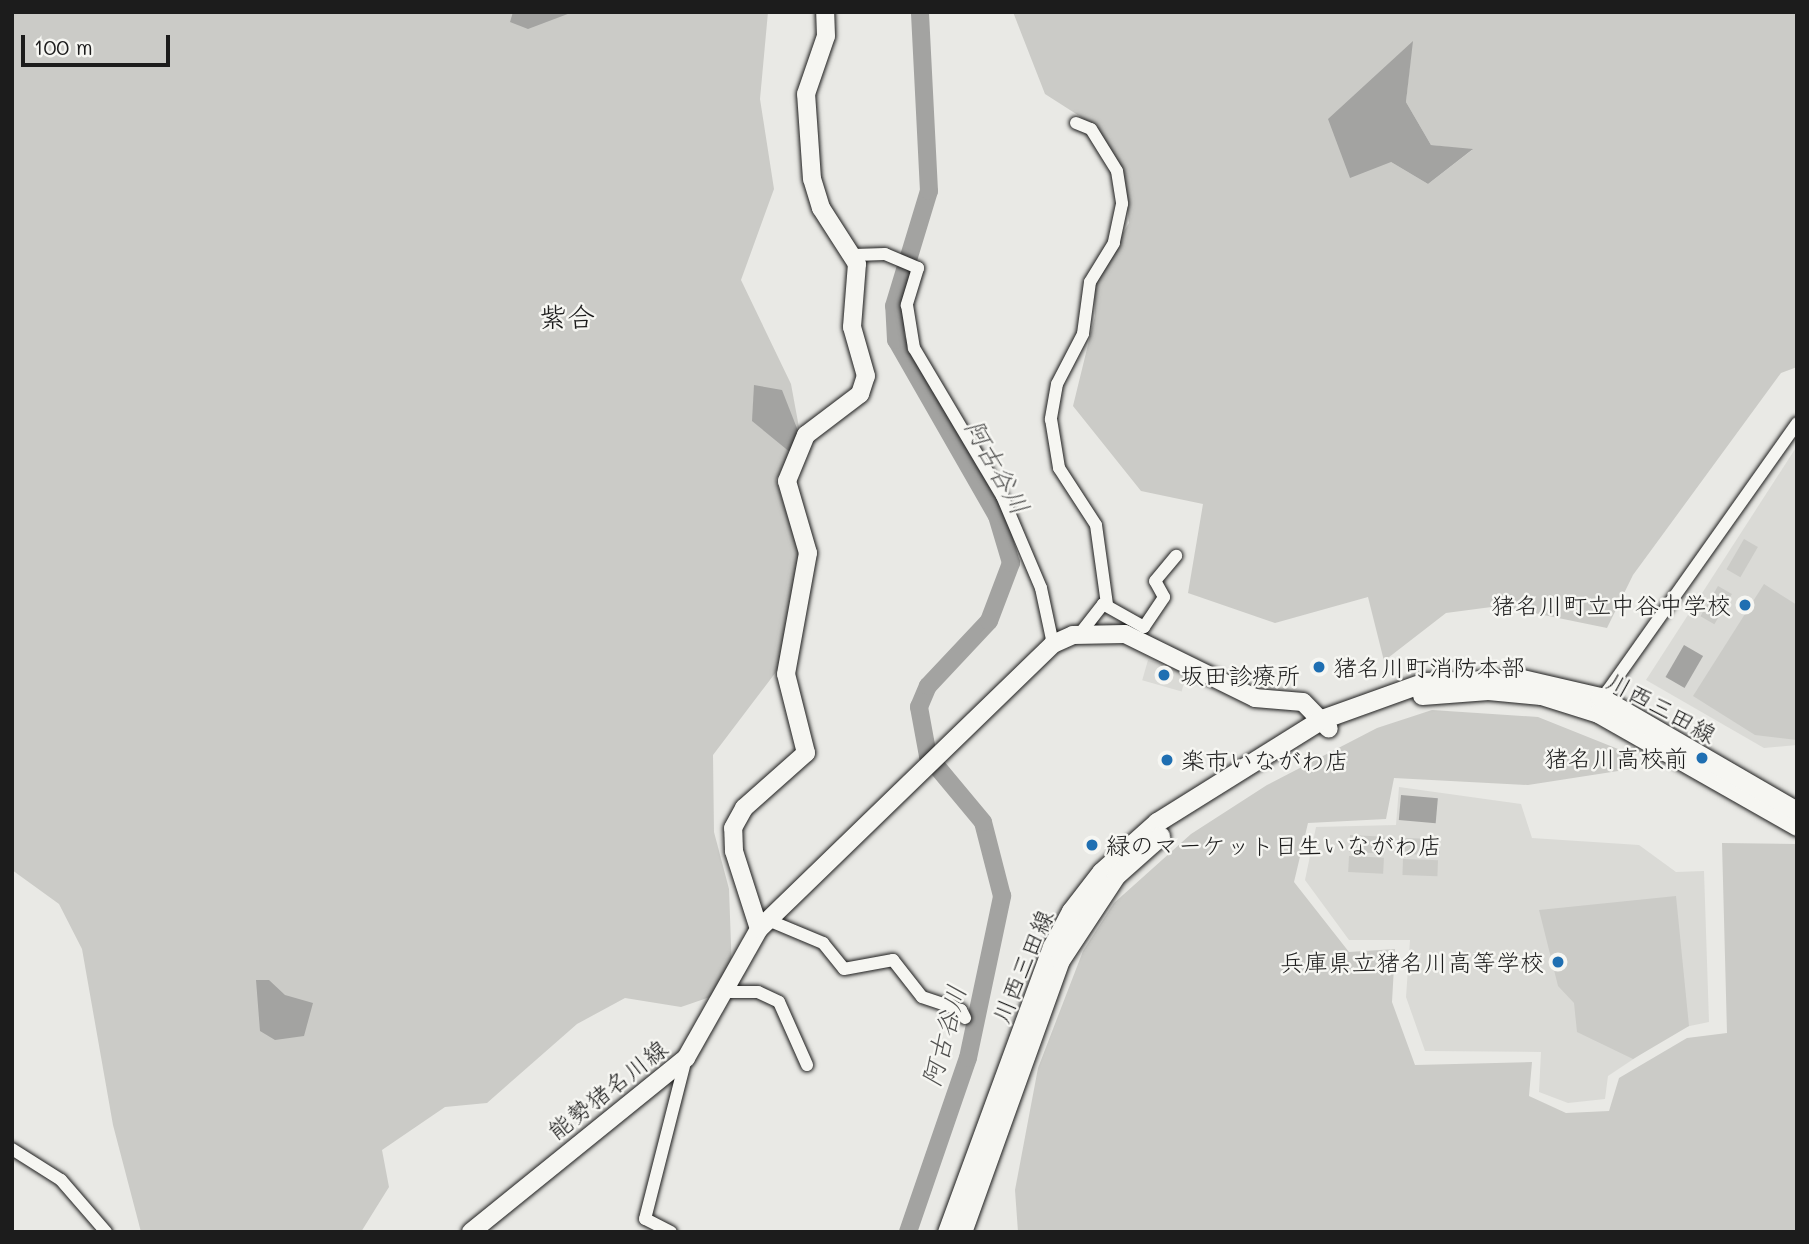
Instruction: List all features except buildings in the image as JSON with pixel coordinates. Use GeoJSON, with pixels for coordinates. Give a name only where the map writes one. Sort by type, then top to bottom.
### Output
{"type":"FeatureCollection","features":[{"type":"Feature","properties":{"kind":"main road"},"geometry":{"type":"LineString","coordinates":[[763,925],[734,851],[733,828],[744,808],[806,753],[786,674],[808,553],[787,481],[806,435],[865,384],[852,327],[859,277],[854,255],[821,208],[812,179],[806,94],[826,36],[825,12]]}},
{"type":"Feature","properties":{"kind":"main road"},"geometry":{"type":"LineString","coordinates":[[1052,644],[1079,635],[1125,634],[1233,690],[1303,702],[1325,724]]}},
{"type":"Feature","properties":{"kind":"main road","name":"能勢猪名川線"},"geometry":{"type":"LineString","coordinates":[[471,1232],[686,1058],[727,992],[763,925],[924,772],[1052,644]]}},
{"type":"Feature","properties":{"kind":"main road","name":"川西三田線"},"geometry":{"type":"LineString","coordinates":[[947,1232],[1043,970],[1071,911],[1101,872],[1157,822],[1380,693],[1476,676],[1522,679],[1599,705],[1797,811]]}},
{"type":"Feature","properties":{"kind":"main road","name":"川西三田線"},"geometry":{"type":"LineString","coordinates":[[1599,705],[1797,826]]}},
{"type":"Feature","properties":{"kind":"main road","name":"川西三田線"},"geometry":{"type":"LineString","coordinates":[[962,1232],[1079,924],[1116,875],[1156,839],[1325,724]]}},
{"type":"Feature","properties":{"kind":"street"},"geometry":{"type":"LineString","coordinates":[[1076,123],[1091,129],[1117,171],[1122,204],[1114,243],[1090,282],[1083,334],[1057,384],[1051,419],[1059,468],[1096,525],[1107,604]]}},
{"type":"Feature","properties":{"kind":"street"},"geometry":{"type":"LineString","coordinates":[[854,255],[896,258],[918,268],[907,305],[914,348],[1002,496],[1041,588],[1052,644]]}},
{"type":"Feature","properties":{"kind":"street"},"geometry":{"type":"LineString","coordinates":[[1599,705],[1797,424]]}},
{"type":"Feature","properties":{"kind":"street"},"geometry":{"type":"LineString","coordinates":[[1107,604],[1144,627],[1164,597],[1155,581],[1176,556]]}},
{"type":"Feature","properties":{"kind":"street"},"geometry":{"type":"LineString","coordinates":[[1079,635],[1107,604]]}},
{"type":"Feature","properties":{"kind":"street"},"geometry":{"type":"LineString","coordinates":[[763,925],[823,943],[844,969],[893,960],[922,997],[961,1010],[965,1018]]}},
{"type":"Feature","properties":{"kind":"street"},"geometry":{"type":"LineString","coordinates":[[727,992],[758,992],[779,1002],[807,1065]]}},
{"type":"Feature","properties":{"kind":"street"},"geometry":{"type":"LineString","coordinates":[[671,1232],[663,1222],[645,1219],[686,1058]]}},
{"type":"Feature","properties":{"kind":"street"},"geometry":{"type":"LineString","coordinates":[[12,1149],[61,1180],[106,1232]]}},
{"type":"Feature","properties":{"kind":"shaded area"},"geometry":{"type":"Polygon","coordinates":[[[12,12],[768,12],[760,99],[774,189],[741,280],[791,384],[800,433],[776,480],[801,559],[779,668],[713,755],[714,832],[729,889],[732,972],[713,996],[681,1007],[625,998],[577,1024],[487,1103],[445,1107],[382,1150],[389,1187],[361,1232],[141,1232],[113,1125],[82,949],[59,904],[12,870],[12,12]]]}},
{"type":"Feature","properties":{"kind":"shaded area"},"geometry":{"type":"Polygon","coordinates":[[[513,12],[573,12],[528,29],[510,22],[513,12]]]}},
{"type":"Feature","properties":{"kind":"shaded area"},"geometry":{"type":"Polygon","coordinates":[[[1013,12],[1797,12],[1797,367],[1781,373],[1633,575],[1607,628],[1499,606],[1446,613],[1384,661],[1368,597],[1275,623],[1188,593],[1203,504],[1141,491],[1073,406],[1095,316],[1094,282],[1129,223],[1123,173],[1095,126],[1045,94],[1013,12]],[[1412,42],[1391,162],[1428,184],[1472,150],[1431,145],[1406,102],[1412,42]]]}},
{"type":"Feature","properties":{"kind":"shaded area"},"geometry":{"type":"Polygon","coordinates":[[[1413,41],[1406,102],[1431,145],[1473,149],[1428,184],[1391,162],[1350,178],[1328,119],[1413,41]]]}},
{"type":"Feature","properties":{"kind":"shaded area"},"geometry":{"type":"Polygon","coordinates":[[[754,385],[782,390],[800,436],[791,453],[752,421],[754,385]]]}},
{"type":"Feature","properties":{"kind":"shaded area","name":"猪名川町立中谷中学校"},"geometry":{"type":"Polygon","coordinates":[[[1797,446],[1797,745],[1764,748],[1646,680],[1797,446]]]}},
{"type":"Feature","properties":{"kind":"shaded area"},"geometry":{"type":"Polygon","coordinates":[[[1744,539],[1758,547],[1740,577],[1726,569],[1744,539]]]}},
{"type":"Feature","properties":{"kind":"shaded area"},"geometry":{"type":"Polygon","coordinates":[[[1764,584],[1797,605],[1797,740],[1755,735],[1693,696],[1764,584]]]}},
{"type":"Feature","properties":{"kind":"shaded area"},"geometry":{"type":"Polygon","coordinates":[[[1718,586],[1732,594],[1714,624],[1700,616],[1718,586]]]}},
{"type":"Feature","properties":{"kind":"shaded area"},"geometry":{"type":"Polygon","coordinates":[[[1684,645],[1703,656],[1685,688],[1666,677],[1684,645]]]}},
{"type":"Feature","properties":{"kind":"shaded area","name":"坂田診療所"},"geometry":{"type":"Polygon","coordinates":[[[1148,660],[1187,671],[1182,691],[1142,680],[1148,660]]]}},
{"type":"Feature","properties":{"kind":"shaded area"},"geometry":{"type":"Polygon","coordinates":[[[1432,710],[1538,717],[1628,753],[1631,769],[1528,785],[1394,778],[1386,819],[1308,823],[1294,882],[1349,952],[1395,949],[1392,1002],[1415,1065],[1532,1062],[1529,1096],[1566,1113],[1609,1111],[1619,1078],[1687,1038],[1727,1033],[1722,843],[1797,844],[1797,1232],[1018,1232],[1015,1190],[1038,1068],[1083,951],[1114,903],[1191,834],[1267,785],[1377,728],[1432,710]]]}},
{"type":"Feature","properties":{"kind":"shaded area","name":"兵庫県立猪名川高等学校"},"geometry":{"type":"Polygon","coordinates":[[[1399,787],[1521,804],[1532,838],[1639,845],[1676,872],[1704,871],[1709,1022],[1680,1028],[1608,1076],[1605,1099],[1568,1103],[1539,1092],[1541,1052],[1425,1051],[1406,997],[1410,940],[1349,940],[1305,880],[1316,827],[1396,825],[1399,787]]]}},
{"type":"Feature","properties":{"kind":"shaded area"},"geometry":{"type":"Polygon","coordinates":[[[1401,795],[1438,798],[1436,823],[1399,820],[1401,795]]]}},
{"type":"Feature","properties":{"kind":"shaded area"},"geometry":{"type":"Polygon","coordinates":[[[1350,835],[1385,837],[1384,854],[1349,852],[1350,835]]]}},
{"type":"Feature","properties":{"kind":"shaded area"},"geometry":{"type":"Polygon","coordinates":[[[1405,838],[1440,839],[1439,855],[1404,854],[1405,838]]]}},
{"type":"Feature","properties":{"kind":"shaded area"},"geometry":{"type":"Polygon","coordinates":[[[1349,856],[1384,858],[1383,874],[1348,872],[1349,856]]]}},
{"type":"Feature","properties":{"kind":"shaded area"},"geometry":{"type":"Polygon","coordinates":[[[1403,859],[1438,860],[1437,876],[1402,875],[1403,859]]]}},
{"type":"Feature","properties":{"kind":"shaded area"},"geometry":{"type":"Polygon","coordinates":[[[1676,896],[1689,1026],[1633,1059],[1577,1032],[1574,1003],[1558,986],[1539,910],[1676,896]]]}},
{"type":"Feature","properties":{"kind":"shaded area"},"geometry":{"type":"Polygon","coordinates":[[[256,980],[269,980],[285,995],[313,1003],[304,1036],[275,1040],[260,1031],[256,980]]]}},
{"type":"Feature","properties":{"kind":"waterway","name":"阿古谷川"},"geometry":{"type":"LineString","coordinates":[[908,1232],[968,1058],[1002,896],[983,822],[928,756],[919,707],[928,686],[989,621],[1011,563],[997,516],[896,340],[894,306],[929,191],[920,12]]}},
{"type":"Feature","properties":{"kind":"place","name":"猪名川町立中谷中学校"},"geometry":{"type":"Point","coordinates":[1745,605]}},
{"type":"Feature","properties":{"kind":"place","name":"猪名川町消防本部"},"geometry":{"type":"Point","coordinates":[1319,667]}},
{"type":"Feature","properties":{"kind":"place","name":"坂田診療所"},"geometry":{"type":"Point","coordinates":[1164,675]}},
{"type":"Feature","properties":{"kind":"place","name":"猪名川高校前"},"geometry":{"type":"Point","coordinates":[1702,758]}},
{"type":"Feature","properties":{"kind":"place","name":"楽市いながわ店"},"geometry":{"type":"Point","coordinates":[1167,760]}},
{"type":"Feature","properties":{"kind":"place","name":"緑のマーケット日生いながわ店"},"geometry":{"type":"Point","coordinates":[1092,845]}},
{"type":"Feature","properties":{"kind":"place","name":"兵庫県立猪名川高等学校"},"geometry":{"type":"Point","coordinates":[1558,962]}},
{"type":"Feature","properties":{"kind":"district","name":"紫合"},"geometry":{"type":"Point","coordinates":[567,316]}}]}
